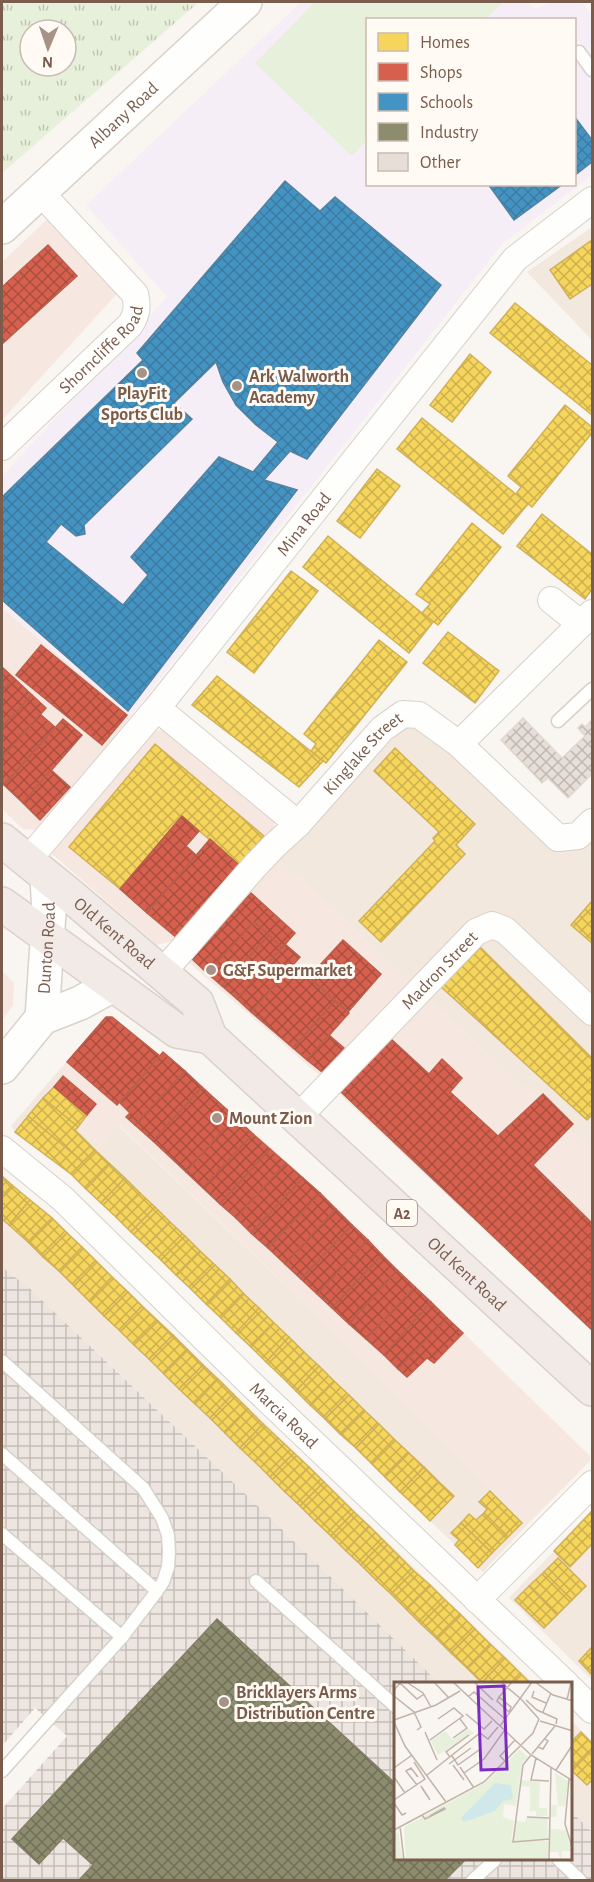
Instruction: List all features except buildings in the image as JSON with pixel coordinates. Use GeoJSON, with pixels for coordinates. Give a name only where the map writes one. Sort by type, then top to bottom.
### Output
{"type":"FeatureCollection","features":[{"type":"Feature","properties":{"kind":"highway","name":"Old Kent Road"},"geometry":{"type":"LineString","coordinates":[[2,840],[197,1003],[210,1037],[592,1389]]}},
{"type":"Feature","properties":{"kind":"highway"},"geometry":{"type":"LineString","coordinates":[[2,903],[177,1031],[210,1037]]}},
{"type":"Feature","properties":{"kind":"main road","name":"Albany Road"},"geometry":{"type":"LineString","coordinates":[[2,227],[245,2]]}},
{"type":"Feature","properties":{"kind":"main road","name":"Dunton Road"},"geometry":{"type":"LineString","coordinates":[[37,870],[48,937],[42,1018]]}},
{"type":"Feature","properties":{"kind":"main road","name":"Dunton Road"},"geometry":{"type":"LineString","coordinates":[[2,1067],[42,1018],[80,1003],[113,985]]}},
{"type":"Feature","properties":{"kind":"street","name":"Shorncliffe Road"},"geometry":{"type":"LineString","coordinates":[[2,447],[130,326],[136,317],[138,305],[135,294],[39,191]]}},
{"type":"Feature","properties":{"kind":"street","name":"Mina Road"},"geometry":{"type":"LineString","coordinates":[[37,870],[82,785],[157,708],[515,259],[592,200]]}},
{"type":"Feature","properties":{"kind":"street"},"geometry":{"type":"LineString","coordinates":[[459,744],[587,619],[551,600]]}},
{"type":"Feature","properties":{"kind":"street"},"geometry":{"type":"LineString","coordinates":[[157,708],[298,824]]}},
{"type":"Feature","properties":{"kind":"street","name":"Kinglake Street"},"geometry":{"type":"LineString","coordinates":[[162,973],[254,867],[298,824],[382,729],[403,714],[419,716],[459,744],[558,838],[578,836],[592,822]]}},
{"type":"Feature","properties":{"kind":"street","name":"Madron Street"},"geometry":{"type":"LineString","coordinates":[[298,1117],[476,932],[492,925],[505,930],[592,1012]]}},
{"type":"Feature","properties":{"kind":"street","name":"Marcia Road"},"geometry":{"type":"LineString","coordinates":[[2,1149],[63,1199],[247,1380],[564,1682]]}},
{"type":"Feature","properties":{"kind":"street"},"geometry":{"type":"LineString","coordinates":[[477,1600],[592,1484]]}},
{"type":"Feature","properties":{"kind":"street"},"geometry":{"type":"LineString","coordinates":[[573,1691],[592,1710]]}},
{"type":"Feature","properties":{"kind":"lane"},"geometry":{"type":"LineString","coordinates":[[579,52],[592,70]]}},
{"type":"Feature","properties":{"kind":"lane"},"geometry":{"type":"LineString","coordinates":[[558,721],[592,689]]}},
{"type":"Feature","properties":{"kind":"lane"},"geometry":{"type":"LineString","coordinates":[[2,1361],[142,1488],[162,1518],[168,1535],[169,1552],[168,1567],[163,1582],[122,1637],[2,1771]]}},
{"type":"Feature","properties":{"kind":"lane"},"geometry":{"type":"LineString","coordinates":[[2,1454],[157,1591]]}},
{"type":"Feature","properties":{"kind":"lane"},"geometry":{"type":"LineString","coordinates":[[2,1534],[122,1637]]}},
{"type":"Feature","properties":{"kind":"lane"},"geometry":{"type":"LineString","coordinates":[[256,1581],[394,1705]]}},
{"type":"Feature","properties":{"kind":"lane"},"geometry":{"type":"LineString","coordinates":[[473,1881],[494,1861]]}},
{"type":"Feature","properties":{"kind":"lane"},"geometry":{"type":"LineString","coordinates":[[561,1861],[580,1881]]}},
{"type":"Feature","properties":{"kind":"shaded area","name":"Ark Walworth Academy"},"geometry":{"type":"Polygon","coordinates":[[[301,2],[528,2],[536,9],[551,2],[582,2],[592,16],[592,175],[502,244],[131,716],[2,608],[2,476],[167,297],[86,205],[301,2]]]}},
{"type":"Feature","properties":{"kind":"shaded area"},"geometry":{"type":"Polygon","coordinates":[[[54,213],[123,287],[2,420],[2,262],[54,213]]]}},
{"type":"Feature","properties":{"kind":"shaded area"},"geometry":{"type":"Polygon","coordinates":[[[592,227],[592,340],[527,272],[592,227]]]}},
{"type":"Feature","properties":{"kind":"shaded area"},"geometry":{"type":"Polygon","coordinates":[[[2,608],[131,716],[43,831],[23,829],[2,809],[2,608]]]}},
{"type":"Feature","properties":{"kind":"shaded area"},"geometry":{"type":"Polygon","coordinates":[[[393,723],[422,725],[546,840],[592,834],[592,1151],[275,856],[393,723]]]}},
{"type":"Feature","properties":{"kind":"shaded area"},"geometry":{"type":"Polygon","coordinates":[[[168,729],[273,814],[276,836],[184,938],[157,945],[52,854],[56,836],[148,732],[168,729]]]}},
{"type":"Feature","properties":{"kind":"shaded area"},"geometry":{"type":"Polygon","coordinates":[[[275,856],[592,1151],[592,1331],[319,1075],[187,961],[275,856]]]}},
{"type":"Feature","properties":{"kind":"shaded area"},"geometry":{"type":"Polygon","coordinates":[[[2,971],[14,983],[13,1005],[2,1020],[2,971]]]}},
{"type":"Feature","properties":{"kind":"shaded area"},"geometry":{"type":"Polygon","coordinates":[[[106,1017],[112,1017],[159,1056],[163,1052],[294,1168],[590,1456],[590,1461],[527,1525],[322,1320],[119,1125],[100,1146],[78,1127],[98,1102],[60,1069],[106,1017]]]}},
{"type":"Feature","properties":{"kind":"shaded area"},"geometry":{"type":"Polygon","coordinates":[[[60,1069],[98,1102],[78,1127],[100,1146],[118,1125],[322,1320],[527,1525],[483,1572],[71,1174],[15,1132],[11,1126],[60,1069]]]}},
{"type":"Feature","properties":{"kind":"shaded area"},"geometry":{"type":"Polygon","coordinates":[[[2,1178],[46,1211],[532,1682],[438,1682],[29,1288],[2,1267],[2,1178]]]}},
{"type":"Feature","properties":{"kind":"shaded area"},"geometry":{"type":"Polygon","coordinates":[[[2,1267],[29,1288],[438,1682],[394,1682],[394,1861],[573,1861],[573,1813],[592,1832],[592,1880],[2,1880],[2,1809],[67,1736],[35,1708],[2,1746],[2,1267]]]}},
{"type":"Feature","properties":{"kind":"shaded area"},"geometry":{"type":"Polygon","coordinates":[[[592,1511],[592,1589],[554,1551],[592,1511]]]}},
{"type":"Feature","properties":{"kind":"shaded area"},"geometry":{"type":"Polygon","coordinates":[[[554,1551],[592,1589],[592,1680],[509,1598],[554,1551]]]}},
{"type":"Feature","properties":{"kind":"shaded area"},"geometry":{"type":"Polygon","coordinates":[[[573,1722],[592,1742],[592,1832],[573,1813],[573,1722]]]}},
{"type":"Feature","properties":{"kind":"green space"},"geometry":{"type":"Polygon","coordinates":[[[2,2],[199,2],[2,173],[2,2]]]}},
{"type":"Feature","properties":{"kind":"green space"},"geometry":{"type":"Polygon","coordinates":[[[315,2],[503,2],[487,18],[366,18],[366,141],[352,156],[255,63],[315,2]]]}},
{"type":"Feature","properties":{"kind":"place","name":"PlayFit Sports Club"},"geometry":{"type":"Point","coordinates":[142,373]}},
{"type":"Feature","properties":{"kind":"place","name":"Ark Walworth Academy"},"geometry":{"type":"Point","coordinates":[237,386]}},
{"type":"Feature","properties":{"kind":"place","name":"G&F Supermarket"},"geometry":{"type":"Point","coordinates":[211,970]}},
{"type":"Feature","properties":{"kind":"place","name":"Mount Zion"},"geometry":{"type":"Point","coordinates":[217,1118]}},
{"type":"Feature","properties":{"kind":"place","name":"Bricklayers Arms Distribution Centre"},"geometry":{"type":"Point","coordinates":[224,1702]}}]}
